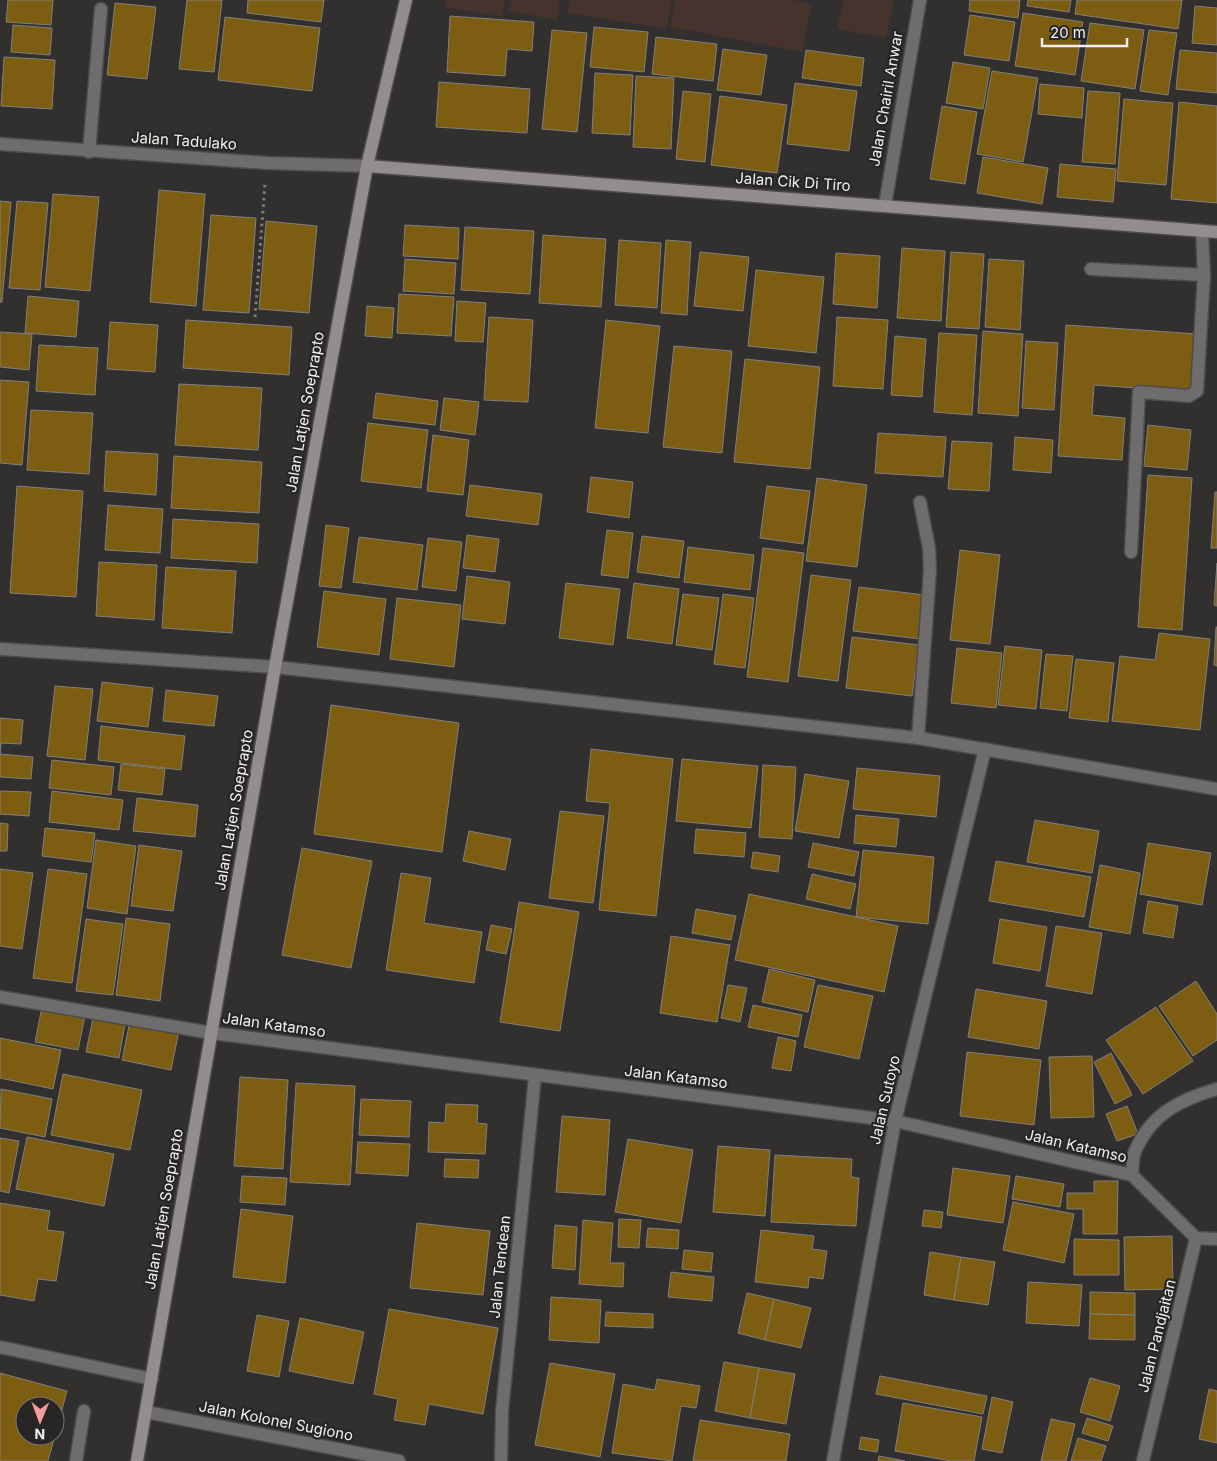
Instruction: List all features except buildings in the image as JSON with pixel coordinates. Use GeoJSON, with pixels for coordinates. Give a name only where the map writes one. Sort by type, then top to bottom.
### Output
{"type":"FeatureCollection","features":[{"type":"Feature","properties":{"kind":"street","name":"Jalan Latjen Soeprapto"},"geometry":{"type":"LineString","coordinates":[[137,1461],[275,667],[367,166],[406,0]]}},
{"type":"Feature","properties":{"kind":"street","name":"Jalan Chairil Anwar"},"geometry":{"type":"LineString","coordinates":[[884,205],[920,0]]}},
{"type":"Feature","properties":{"kind":"street"},"geometry":{"type":"LineString","coordinates":[[89,152],[100,9]]}},
{"type":"Feature","properties":{"kind":"street","name":"Jalan Tadulako"},"geometry":{"type":"LineString","coordinates":[[0,144],[89,152],[267,163],[367,166]]}},
{"type":"Feature","properties":{"kind":"street","name":"Jalan Cik Di Tiro"},"geometry":{"type":"LineString","coordinates":[[367,166],[1217,232]]}},
{"type":"Feature","properties":{"kind":"street"},"geometry":{"type":"LineString","coordinates":[[1131,552],[1139,392],[1189,396],[1197,391],[1204,275],[1202,231]]}},
{"type":"Feature","properties":{"kind":"street"},"geometry":{"type":"LineString","coordinates":[[1091,269],[1204,275]]}},
{"type":"Feature","properties":{"kind":"street"},"geometry":{"type":"LineString","coordinates":[[918,738],[930,570],[930,548],[920,502]]}},
{"type":"Feature","properties":{"kind":"street"},"geometry":{"type":"LineString","coordinates":[[0,649],[275,667],[918,738],[1217,789]]}},
{"type":"Feature","properties":{"kind":"street","name":"Jalan Sutoyo"},"geometry":{"type":"LineString","coordinates":[[833,1461],[895,1121],[985,749]]}},
{"type":"Feature","properties":{"kind":"street","name":"Jalan Katamso"},"geometry":{"type":"LineString","coordinates":[[0,997],[212,1033],[895,1121],[1132,1175],[1196,1238]]}},
{"type":"Feature","properties":{"kind":"street","name":"Jalan Tendean"},"geometry":{"type":"LineString","coordinates":[[501,1461],[502,1411],[535,1076]]}},
{"type":"Feature","properties":{"kind":"street","name":"Jalan Katamso"},"geometry":{"type":"LineString","coordinates":[[1132,1175],[1135,1150],[1154,1122],[1169,1108],[1186,1098],[1217,1089]]}},
{"type":"Feature","properties":{"kind":"street"},"geometry":{"type":"LineString","coordinates":[[1196,1238],[1217,1239]]}},
{"type":"Feature","properties":{"kind":"street","name":"Jalan Pandjaitan"},"geometry":{"type":"LineString","coordinates":[[1143,1461],[1196,1238]]}},
{"type":"Feature","properties":{"kind":"street"},"geometry":{"type":"LineString","coordinates":[[0,1347],[152,1378]]}},
{"type":"Feature","properties":{"kind":"street"},"geometry":{"type":"LineString","coordinates":[[76,1461],[84,1411]]}},
{"type":"Feature","properties":{"kind":"street","name":"Jalan Kolonel Sugiono"},"geometry":{"type":"LineString","coordinates":[[146,1412],[399,1461]]}},
{"type":"Feature","properties":{"kind":"path"},"geometry":{"type":"LineString","coordinates":[[255,317],[267,163]]}},
{"type":"Feature","properties":{"kind":"shaded area"},"geometry":{"type":"Polygon","coordinates":[[[446,0],[505,0],[502,17],[444,7],[446,0]]]}},
{"type":"Feature","properties":{"kind":"shaded area"},"geometry":{"type":"Polygon","coordinates":[[[511,0],[560,0],[557,20],[509,11],[511,0]]]}},
{"type":"Feature","properties":{"kind":"shaded area"},"geometry":{"type":"Polygon","coordinates":[[[570,0],[672,0],[667,29],[568,13],[570,0]]]}},
{"type":"Feature","properties":{"kind":"shaded area"},"geometry":{"type":"Polygon","coordinates":[[[675,0],[792,0],[812,4],[802,52],[670,27],[675,0]]]}},
{"type":"Feature","properties":{"kind":"shaded area"},"geometry":{"type":"Polygon","coordinates":[[[844,0],[894,0],[886,38],[837,29],[844,0]]]}}]}
